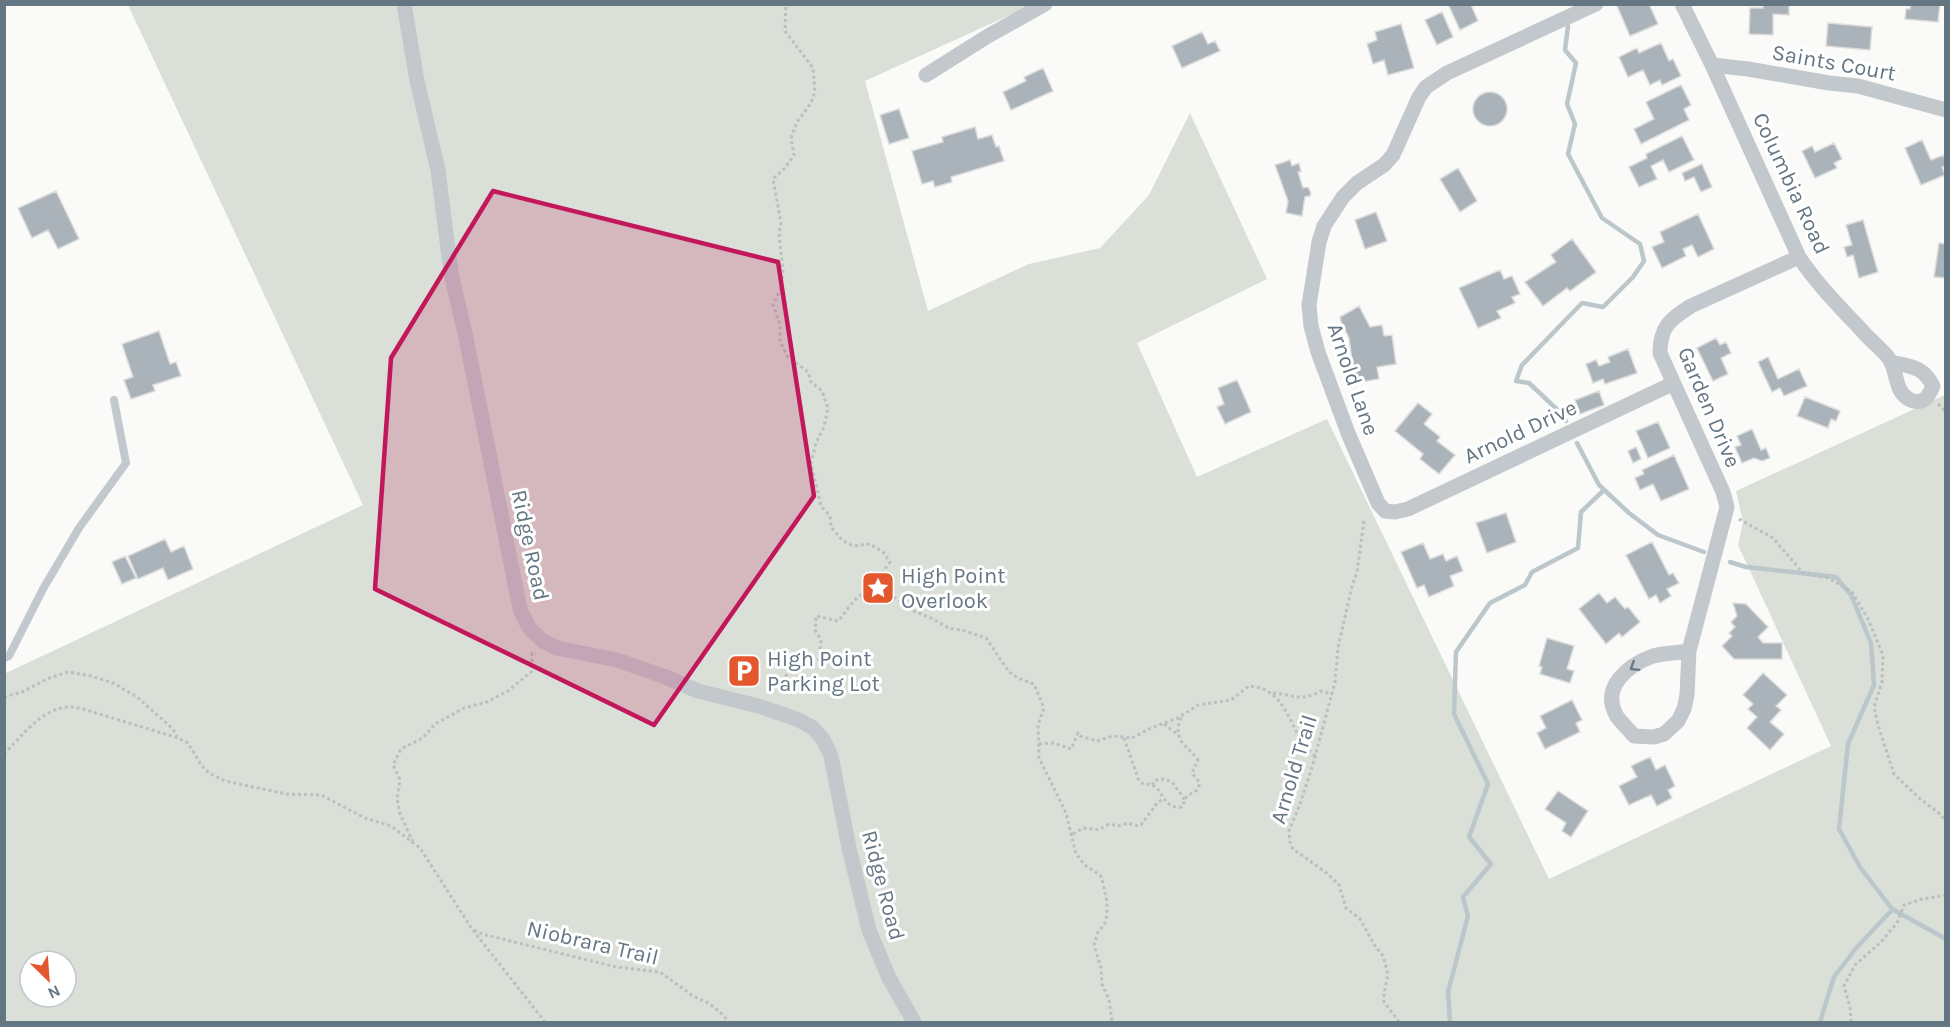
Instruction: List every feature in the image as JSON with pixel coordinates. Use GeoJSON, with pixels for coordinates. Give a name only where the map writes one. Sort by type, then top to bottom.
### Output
{"type":"FeatureCollection","features":[{"type":"Feature","properties":{"kind":"street","name":"Ridge Road"},"geometry":{"type":"LineString","coordinates":[[404,4],[417,81],[438,170],[451,273],[520,609],[528,626],[543,641],[557,648],[617,660],[698,691],[762,707],[799,720],[813,728],[823,739],[831,756],[849,848],[869,930],[889,978],[914,1023]]}},
{"type":"Feature","properties":{"kind":"street"},"geometry":{"type":"LineString","coordinates":[[926,75],[1045,4]]}},
{"type":"Feature","properties":{"kind":"street","name":"Arnold Lane"},"geometry":{"type":"LineString","coordinates":[[1385,511],[1378,503],[1347,434],[1311,326],[1309,305],[1319,242],[1324,226],[1343,197],[1357,183],[1384,165],[1393,155],[1419,97],[1426,87],[1447,73],[1596,4]]}},
{"type":"Feature","properties":{"kind":"street","name":"Columbia Road"},"geometry":{"type":"LineString","coordinates":[[1682,4],[1799,257],[1815,280],[1891,362]]}},
{"type":"Feature","properties":{"kind":"street","name":"Saints Court"},"geometry":{"type":"LineString","coordinates":[[1712,65],[1858,86],[1946,110]]}},
{"type":"Feature","properties":{"kind":"street","name":"Garden Drive"},"geometry":{"type":"LineString","coordinates":[[1727,507],[1723,492],[1672,384],[1660,353],[1660,339],[1665,326],[1691,306],[1799,257]]}},
{"type":"Feature","properties":{"kind":"street","name":"Arnold Drive"},"geometry":{"type":"LineString","coordinates":[[1385,511],[1395,512],[1408,509],[1672,384]]}},
{"type":"Feature","properties":{"kind":"street"},"geometry":{"type":"LineString","coordinates":[[1689,651],[1653,656],[1623,675],[1612,688],[1612,703],[1617,715],[1634,736],[1654,737],[1664,734],[1678,721],[1684,709],[1689,651],[1727,507]]}},
{"type":"Feature","properties":{"kind":"lane"},"geometry":{"type":"LineString","coordinates":[[4,658],[9,656],[79,528],[126,463],[114,400]]}},
{"type":"Feature","properties":{"kind":"path"},"geometry":{"type":"LineString","coordinates":[[786,4],[784,31],[813,68],[815,91],[811,103],[797,122],[791,138],[794,155],[773,179],[781,223],[779,233],[783,272],[781,288],[772,305],[780,324],[780,341],[787,356],[808,372],[810,382],[822,391],[828,408],[811,463],[821,506],[830,516],[831,527],[842,540],[853,546],[870,544],[883,552],[890,562],[879,578],[878,588]]}},
{"type":"Feature","properties":{"kind":"path"},"geometry":{"type":"LineString","coordinates":[[1727,507],[1743,522],[1773,538],[1803,573],[1828,578],[1852,592],[1868,619],[1883,656],[1882,682],[1874,707],[1894,774],[1946,821]]}},
{"type":"Feature","properties":{"kind":"path","name":"Arnold Trail"},"geometry":{"type":"LineString","coordinates":[[1364,521],[1357,572],[1338,648],[1332,694],[1300,804],[1289,831],[1293,849],[1328,874],[1339,885],[1346,908],[1360,919],[1383,956],[1388,974],[1384,1002],[1399,1023]]}},
{"type":"Feature","properties":{"kind":"path"},"geometry":{"type":"LineString","coordinates":[[785,676],[819,659],[821,640],[815,630],[816,616],[838,621],[856,597],[878,588],[904,603],[911,610],[949,628],[986,638],[1009,672],[1034,684],[1044,708],[1038,725],[1039,758],[1066,813],[1076,854],[1102,879],[1107,914],[1094,945],[1112,1023]]}},
{"type":"Feature","properties":{"kind":"path"},"geometry":{"type":"LineString","coordinates":[[414,844],[400,814],[397,799],[400,780],[393,765],[401,749],[423,738],[435,724],[464,708],[488,702],[508,691],[532,671],[532,653],[542,651]]}},
{"type":"Feature","properties":{"kind":"path"},"geometry":{"type":"LineString","coordinates":[[4,697],[22,692],[47,679],[68,672],[91,676],[113,683],[136,697],[172,728],[178,738]]}},
{"type":"Feature","properties":{"kind":"path"},"geometry":{"type":"LineString","coordinates":[[1039,744],[1054,743],[1071,749],[1078,733],[1097,741],[1113,736],[1124,738],[1137,736],[1204,703],[1231,700],[1249,686],[1300,698],[1321,691],[1332,694]]}},
{"type":"Feature","properties":{"kind":"path"},"geometry":{"type":"LineString","coordinates":[[1272,693],[1294,723],[1307,749],[1315,756]]}},
{"type":"Feature","properties":{"kind":"path"},"geometry":{"type":"LineString","coordinates":[[4,754],[37,721],[51,712],[67,707],[83,709],[188,743],[209,773],[225,781],[287,794],[321,795],[365,818],[391,826],[420,848],[472,928],[544,1023]]}},
{"type":"Feature","properties":{"kind":"path"},"geometry":{"type":"LineString","coordinates":[[1178,735],[1181,716]]}},
{"type":"Feature","properties":{"kind":"path"},"geometry":{"type":"LineString","coordinates":[[1124,738],[1137,778],[1143,784],[1152,785],[1170,805],[1179,808],[1184,806],[1187,796],[1199,787],[1199,780],[1192,776],[1198,760],[1184,746],[1178,735],[1164,724]]}},
{"type":"Feature","properties":{"kind":"path"},"geometry":{"type":"LineString","coordinates":[[1152,785],[1155,780],[1161,779],[1172,782],[1186,800]]}},
{"type":"Feature","properties":{"kind":"path"},"geometry":{"type":"LineString","coordinates":[[1072,834],[1083,828],[1093,831],[1101,830],[1109,824],[1141,825],[1157,803],[1163,799]]}},
{"type":"Feature","properties":{"kind":"path"},"geometry":{"type":"LineString","coordinates":[[1851,1023],[1850,1006],[1844,986],[1856,965],[1898,923],[1904,905],[1946,895]]}},
{"type":"Feature","properties":{"kind":"path","name":"Niobrara Trail"},"geometry":{"type":"LineString","coordinates":[[472,928],[482,934],[616,967],[660,972],[693,996],[708,1003],[729,1023]]}},
{"type":"Feature","properties":{"kind":"highlighted area"},"geometry":{"type":"Polygon","coordinates":[[[493,191],[778,262],[814,496],[654,725],[375,589],[391,358],[493,191]]]}},
{"type":"Feature","properties":{"kind":"shaded area"},"geometry":{"type":"Polygon","coordinates":[[[128,5],[1032,5],[865,81],[928,311],[1029,264],[1100,248],[1149,195],[1190,113],[1267,279],[1137,343],[1197,477],[1327,419],[1549,879],[1831,746],[1738,545],[1743,522],[1736,491],[1945,395],[1945,1022],[5,1022],[4,674],[363,505],[128,5]]]}},
{"type":"Feature","properties":{"kind":"building"},"geometry":{"type":"Polygon","coordinates":[[[1448,4],[1472,4],[1478,21],[1460,30],[1448,4]]]}},
{"type":"Feature","properties":{"kind":"building"},"geometry":{"type":"Polygon","coordinates":[[[1619,4],[1649,4],[1658,24],[1630,36],[1617,6],[1619,4]]]}},
{"type":"Feature","properties":{"kind":"building"},"geometry":{"type":"Polygon","coordinates":[[[1763,4],[1789,4],[1789,15],[1773,14],[1773,35],[1749,34],[1750,8],[1763,8],[1763,4]]]}},
{"type":"Feature","properties":{"kind":"building"},"geometry":{"type":"Polygon","coordinates":[[[1911,4],[1940,4],[1938,22],[1905,19],[1906,9],[1910,9],[1911,4]]]}},
{"type":"Feature","properties":{"kind":"building"},"geometry":{"type":"Polygon","coordinates":[[[1442,12],[1453,37],[1437,45],[1425,20],[1442,12]]]}},
{"type":"Feature","properties":{"kind":"building"},"geometry":{"type":"Polygon","coordinates":[[[1828,23],[1872,27],[1870,50],[1826,46],[1828,23]]]}},
{"type":"Feature","properties":{"kind":"building"},"geometry":{"type":"Polygon","coordinates":[[[1401,24],[1414,68],[1388,75],[1384,60],[1373,64],[1367,44],[1377,40],[1375,32],[1401,24]]]}},
{"type":"Feature","properties":{"kind":"building"},"geometry":{"type":"Polygon","coordinates":[[[1202,32],[1208,44],[1215,41],[1220,51],[1182,68],[1172,46],[1202,32]]]}},
{"type":"Feature","properties":{"kind":"building"},"geometry":{"type":"Polygon","coordinates":[[[1661,43],[1669,61],[1673,59],[1681,76],[1662,85],[1660,80],[1650,85],[1643,70],[1628,77],[1619,57],[1637,48],[1639,53],[1661,43]]]}},
{"type":"Feature","properties":{"kind":"building"},"geometry":{"type":"Polygon","coordinates":[[[1043,68],[1053,91],[1011,110],[1003,92],[1026,81],[1024,77],[1043,68]]]}},
{"type":"Feature","properties":{"kind":"building"},"geometry":{"type":"Polygon","coordinates":[[[1681,85],[1691,105],[1684,109],[1689,120],[1641,144],[1634,129],[1654,119],[1646,102],[1681,85]]]}},
{"type":"Feature","properties":{"kind":"building"},"geometry":{"type":"Polygon","coordinates":[[[1490,92],[1502,97],[1507,109],[1502,121],[1490,126],[1478,121],[1473,109],[1478,97],[1490,92]]]}},
{"type":"Feature","properties":{"kind":"building"},"geometry":{"type":"Polygon","coordinates":[[[899,109],[909,138],[889,144],[880,115],[899,109]]]}},
{"type":"Feature","properties":{"kind":"building"},"geometry":{"type":"Polygon","coordinates":[[[975,127],[978,139],[992,135],[1004,161],[951,177],[952,182],[935,187],[933,181],[922,184],[912,151],[943,142],[942,137],[975,127]]]}},
{"type":"Feature","properties":{"kind":"building"},"geometry":{"type":"Polygon","coordinates":[[[1682,136],[1694,160],[1669,172],[1663,160],[1651,166],[1657,179],[1639,187],[1629,167],[1647,158],[1646,154],[1682,136]]]}},
{"type":"Feature","properties":{"kind":"building"},"geometry":{"type":"Polygon","coordinates":[[[1922,140],[1931,160],[1944,155],[1946,166],[1942,167],[1945,175],[1921,185],[1905,148],[1922,140]]]}},
{"type":"Feature","properties":{"kind":"building"},"geometry":{"type":"Polygon","coordinates":[[[1834,143],[1842,159],[1834,163],[1837,168],[1815,178],[1802,151],[1812,146],[1815,152],[1834,143]]]}},
{"type":"Feature","properties":{"kind":"building"},"geometry":{"type":"Polygon","coordinates":[[[1290,160],[1292,166],[1299,163],[1301,172],[1298,172],[1303,188],[1308,187],[1311,193],[1310,196],[1305,197],[1302,216],[1286,213],[1288,201],[1275,165],[1290,160]]]}},
{"type":"Feature","properties":{"kind":"building"},"geometry":{"type":"Polygon","coordinates":[[[1702,164],[1712,187],[1701,192],[1694,177],[1685,181],[1682,173],[1702,164]]]}},
{"type":"Feature","properties":{"kind":"building"},"geometry":{"type":"Polygon","coordinates":[[[1458,168],[1477,201],[1460,212],[1440,179],[1458,168]]]}},
{"type":"Feature","properties":{"kind":"building"},"geometry":{"type":"Polygon","coordinates":[[[56,191],[79,239],[58,249],[48,230],[32,238],[18,208],[56,191]]]}},
{"type":"Feature","properties":{"kind":"building"},"geometry":{"type":"Polygon","coordinates":[[[1376,212],[1387,241],[1365,249],[1355,220],[1376,212]]]}},
{"type":"Feature","properties":{"kind":"building"},"geometry":{"type":"Polygon","coordinates":[[[1698,214],[1714,249],[1698,257],[1692,245],[1683,249],[1686,256],[1662,268],[1652,247],[1664,242],[1660,232],[1698,214]]]}},
{"type":"Feature","properties":{"kind":"building"},"geometry":{"type":"Polygon","coordinates":[[[1863,220],[1878,272],[1859,278],[1853,255],[1847,257],[1844,247],[1852,245],[1846,225],[1863,220]]]}},
{"type":"Feature","properties":{"kind":"building"},"geometry":{"type":"Polygon","coordinates":[[[1572,239],[1596,272],[1570,291],[1567,288],[1543,306],[1525,282],[1556,262],[1551,255],[1572,239]]]}},
{"type":"Feature","properties":{"kind":"building"},"geometry":{"type":"Polygon","coordinates":[[[1939,243],[1946,244],[1946,278],[1934,277],[1939,243]]]}},
{"type":"Feature","properties":{"kind":"building"},"geometry":{"type":"Polygon","coordinates":[[[1500,270],[1504,279],[1512,276],[1520,294],[1512,297],[1515,303],[1497,311],[1501,318],[1478,328],[1459,288],[1500,270]]]}},
{"type":"Feature","properties":{"kind":"building"},"geometry":{"type":"Polygon","coordinates":[[[1359,306],[1370,327],[1382,325],[1384,336],[1392,335],[1396,364],[1377,367],[1379,379],[1355,383],[1349,338],[1340,317],[1359,306]]]}},
{"type":"Feature","properties":{"kind":"building"},"geometry":{"type":"Polygon","coordinates":[[[159,331],[170,364],[176,362],[181,376],[153,385],[155,391],[131,399],[124,380],[133,377],[122,344],[159,331]]]}},
{"type":"Feature","properties":{"kind":"building"},"geometry":{"type":"Polygon","coordinates":[[[1716,338],[1720,345],[1726,342],[1731,353],[1721,358],[1728,374],[1713,381],[1697,348],[1716,338]]]}},
{"type":"Feature","properties":{"kind":"building"},"geometry":{"type":"Polygon","coordinates":[[[1628,349],[1637,373],[1605,384],[1603,379],[1593,383],[1586,364],[1596,360],[1599,366],[1610,362],[1608,357],[1628,349]]]}},
{"type":"Feature","properties":{"kind":"building"},"geometry":{"type":"Polygon","coordinates":[[[1768,357],[1778,379],[1799,369],[1807,386],[1784,396],[1780,388],[1772,392],[1758,362],[1768,357]]]}},
{"type":"Feature","properties":{"kind":"building"},"geometry":{"type":"Polygon","coordinates":[[[1237,380],[1251,412],[1225,424],[1217,407],[1224,404],[1218,388],[1237,380]]]}},
{"type":"Feature","properties":{"kind":"building"},"geometry":{"type":"Polygon","coordinates":[[[1599,391],[1604,405],[1580,414],[1575,400],[1599,391]]]}},
{"type":"Feature","properties":{"kind":"building"},"geometry":{"type":"Polygon","coordinates":[[[1805,397],[1840,411],[1836,421],[1831,419],[1828,428],[1797,416],[1805,397]]]}},
{"type":"Feature","properties":{"kind":"building"},"geometry":{"type":"Polygon","coordinates":[[[1418,403],[1432,414],[1424,424],[1440,437],[1437,441],[1455,455],[1439,474],[1420,459],[1423,454],[1395,431],[1418,403]]]}},
{"type":"Feature","properties":{"kind":"building"},"geometry":{"type":"Polygon","coordinates":[[[1658,422],[1670,448],[1648,458],[1636,431],[1658,422]]]}},
{"type":"Feature","properties":{"kind":"building"},"geometry":{"type":"Polygon","coordinates":[[[1752,429],[1761,450],[1766,448],[1770,458],[1762,461],[1754,458],[1742,463],[1735,447],[1741,445],[1737,436],[1752,429]]]}},
{"type":"Feature","properties":{"kind":"building"},"geometry":{"type":"Polygon","coordinates":[[[1636,447],[1641,459],[1633,463],[1628,451],[1636,447]]]}},
{"type":"Feature","properties":{"kind":"building"},"geometry":{"type":"Polygon","coordinates":[[[1674,455],[1689,489],[1661,501],[1653,484],[1640,490],[1635,478],[1644,474],[1642,470],[1674,455]]]}},
{"type":"Feature","properties":{"kind":"building"},"geometry":{"type":"Polygon","coordinates":[[[1506,513],[1516,542],[1487,553],[1476,523],[1506,513]]]}},
{"type":"Feature","properties":{"kind":"building"},"geometry":{"type":"Polygon","coordinates":[[[165,539],[171,552],[184,546],[193,569],[168,580],[163,568],[138,579],[128,556],[165,539]]]}},
{"type":"Feature","properties":{"kind":"building"},"geometry":{"type":"Polygon","coordinates":[[[1652,542],[1669,575],[1673,573],[1679,583],[1667,589],[1671,596],[1660,603],[1656,595],[1649,599],[1626,555],[1652,542]]]}},
{"type":"Feature","properties":{"kind":"building"},"geometry":{"type":"Polygon","coordinates":[[[1423,543],[1430,559],[1443,554],[1446,561],[1457,556],[1463,571],[1450,576],[1454,586],[1429,597],[1424,585],[1417,588],[1401,552],[1423,543]]]}},
{"type":"Feature","properties":{"kind":"building"},"geometry":{"type":"Polygon","coordinates":[[[125,556],[136,578],[122,584],[112,562],[125,556]]]}},
{"type":"Feature","properties":{"kind":"building"},"geometry":{"type":"Polygon","coordinates":[[[1599,593],[1607,603],[1615,597],[1625,609],[1628,607],[1640,622],[1622,637],[1619,633],[1606,644],[1579,609],[1599,593]]]}},
{"type":"Feature","properties":{"kind":"building"},"geometry":{"type":"Polygon","coordinates":[[[1733,603],[1746,604],[1768,627],[1758,637],[1763,643],[1782,643],[1782,659],[1734,659],[1722,646],[1732,636],[1729,633],[1735,627],[1731,622],[1737,616],[1733,603]]]}},
{"type":"Feature","properties":{"kind":"building"},"geometry":{"type":"Polygon","coordinates":[[[1547,638],[1574,646],[1567,669],[1574,671],[1570,683],[1540,674],[1542,667],[1539,666],[1547,638]]]}},
{"type":"Feature","properties":{"kind":"building"},"geometry":{"type":"Polygon","coordinates":[[[1763,673],[1787,695],[1776,706],[1781,710],[1770,722],[1784,734],[1770,750],[1747,728],[1757,717],[1748,709],[1753,704],[1743,695],[1763,673]]]}},
{"type":"Feature","properties":{"kind":"building"},"geometry":{"type":"Polygon","coordinates":[[[1572,700],[1582,720],[1576,723],[1580,732],[1545,749],[1537,733],[1546,728],[1540,716],[1572,700]]]}},
{"type":"Feature","properties":{"kind":"building"},"geometry":{"type":"Polygon","coordinates":[[[1650,757],[1656,770],[1665,765],[1675,786],[1668,790],[1672,798],[1657,806],[1651,795],[1629,805],[1619,786],[1637,777],[1631,766],[1650,757]]]}},
{"type":"Feature","properties":{"kind":"building"},"geometry":{"type":"Polygon","coordinates":[[[1558,791],[1588,811],[1571,837],[1562,831],[1566,823],[1545,809],[1558,791]]]}},
{"type":"Feature","properties":{"kind":"waterway"},"geometry":{"type":"LineString","coordinates":[[1566,421],[1563,415],[1529,383],[1516,381],[1522,365],[1582,303],[1603,307],[1633,277],[1644,261],[1640,244],[1602,218],[1568,154],[1575,124],[1567,104],[1576,63],[1565,50],[1568,26]]}},
{"type":"Feature","properties":{"kind":"waterway"},"geometry":{"type":"LineString","coordinates":[[1577,443],[1599,485],[1629,513],[1658,535],[1704,552]]}},
{"type":"Feature","properties":{"kind":"waterway"},"geometry":{"type":"LineString","coordinates":[[1450,1022],[1448,992],[1468,916],[1463,897],[1491,864],[1469,837],[1488,784],[1454,714],[1456,652],[1490,603],[1525,585],[1532,572],[1578,548],[1581,512],[1604,490]]}},
{"type":"Feature","properties":{"kind":"waterway"},"geometry":{"type":"LineString","coordinates":[[1730,562],[1746,567],[1836,577],[1851,595],[1871,643],[1874,685],[1848,744],[1839,829],[1860,867],[1892,909],[1946,939]]}},
{"type":"Feature","properties":{"kind":"waterway"},"geometry":{"type":"LineString","coordinates":[[1820,1022],[1834,977],[1857,947],[1893,909]]}},
{"type":"Feature","properties":{"kind":"place","name":"High Point Overlook"},"geometry":{"type":"Point","coordinates":[878,588]}},
{"type":"Feature","properties":{"kind":"place","name":"High Point Parking Lot"},"geometry":{"type":"Point","coordinates":[744,671]}}]}
